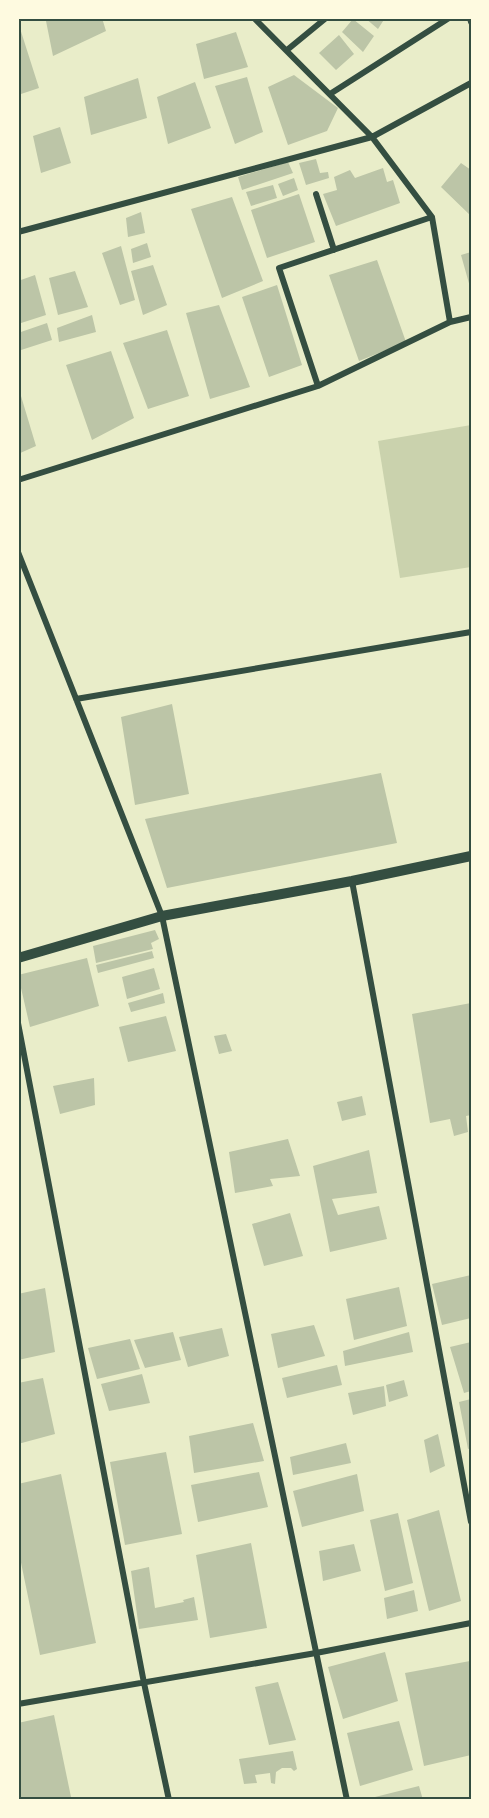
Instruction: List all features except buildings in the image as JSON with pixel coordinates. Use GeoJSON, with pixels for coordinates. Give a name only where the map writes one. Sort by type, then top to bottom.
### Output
{"type":"FeatureCollection","features":[{"type":"Feature","properties":{"kind":"street"},"geometry":{"type":"LineString","coordinates":[[254,18],[372,136],[432,217],[450,322]]}},
{"type":"Feature","properties":{"kind":"street"},"geometry":{"type":"LineString","coordinates":[[287,50],[326,18]]}},
{"type":"Feature","properties":{"kind":"street"},"geometry":{"type":"LineString","coordinates":[[330,94],[449,18]]}},
{"type":"Feature","properties":{"kind":"street"},"geometry":{"type":"LineString","coordinates":[[18,232],[372,136],[471,82]]}},
{"type":"Feature","properties":{"kind":"street"},"geometry":{"type":"LineString","coordinates":[[316,194],[334,250]]}},
{"type":"Feature","properties":{"kind":"street"},"geometry":{"type":"LineString","coordinates":[[318,386],[279,268],[432,217]]}},
{"type":"Feature","properties":{"kind":"street"},"geometry":{"type":"LineString","coordinates":[[18,480],[318,386],[450,322],[471,317]]}},
{"type":"Feature","properties":{"kind":"street"},"geometry":{"type":"LineString","coordinates":[[18,552],[162,916],[347,1800]]}},
{"type":"Feature","properties":{"kind":"street"},"geometry":{"type":"LineString","coordinates":[[76,699],[471,632]]}},
{"type":"Feature","properties":{"kind":"street"},"geometry":{"type":"LineString","coordinates":[[18,958],[162,916],[352,881],[471,856]]}},
{"type":"Feature","properties":{"kind":"street"},"geometry":{"type":"LineString","coordinates":[[352,881],[471,1522]]}},
{"type":"Feature","properties":{"kind":"street"},"geometry":{"type":"LineString","coordinates":[[18,1023],[144,1683],[169,1800]]}},
{"type":"Feature","properties":{"kind":"street"},"geometry":{"type":"LineString","coordinates":[[18,1704],[316,1653],[471,1623]]}},
{"type":"Feature","properties":{"kind":"green space"},"geometry":{"type":"Polygon","coordinates":[[[471,425],[471,567],[400,578],[378,441],[471,425]]]}}]}
